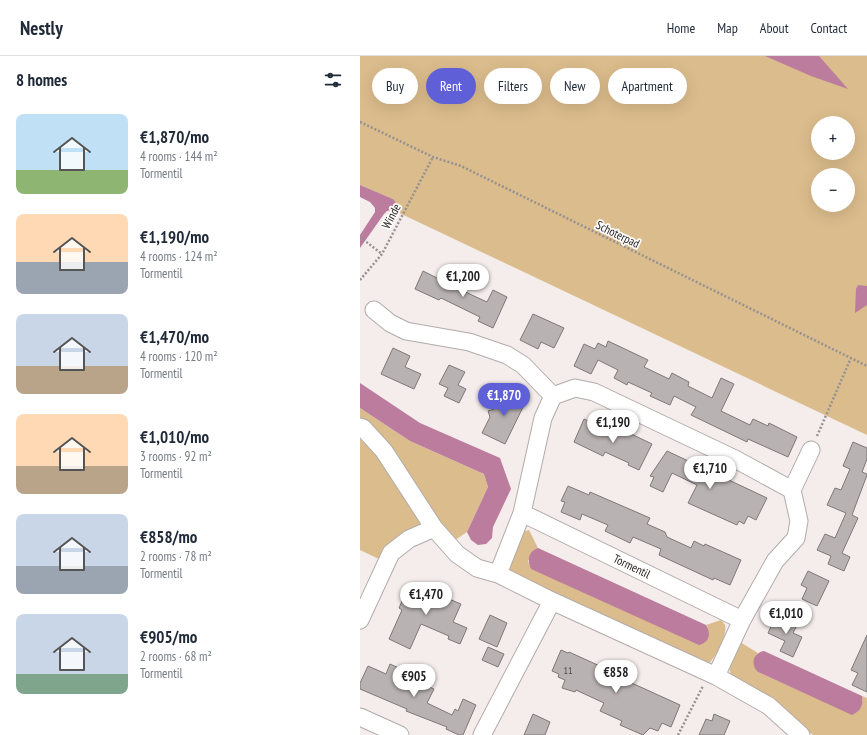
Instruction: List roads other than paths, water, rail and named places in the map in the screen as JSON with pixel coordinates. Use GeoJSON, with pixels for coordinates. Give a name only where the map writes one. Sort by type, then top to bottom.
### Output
{"type":"FeatureCollection","features":[{"type":"Feature","properties":{"kind":"street"},"geometry":{"type":"LineString","coordinates":[[374,310],[390,323],[406,331],[469,342],[507,355],[523,365],[553,396]]}},
{"type":"Feature","properties":{"kind":"street"},"geometry":{"type":"LineString","coordinates":[[498,574],[522,513],[543,418],[553,396],[575,388],[594,392],[735,459],[792,490]]}},
{"type":"Feature","properties":{"kind":"street"},"geometry":{"type":"LineString","coordinates":[[360,427],[363,428],[384,451],[434,528],[457,554],[477,568],[498,574],[552,601],[713,674],[770,706],[801,735]]}},
{"type":"Feature","properties":{"kind":"street"},"geometry":{"type":"LineString","coordinates":[[713,674],[775,561],[796,538],[799,521],[792,490],[811,450]]}},
{"type":"Feature","properties":{"kind":"street","name":"Tormentil"},"geometry":{"type":"LineString","coordinates":[[522,513],[742,620]]}},
{"type":"Feature","properties":{"kind":"street"},"geometry":{"type":"LineString","coordinates":[[360,620],[391,553],[408,539],[434,528]]}},
{"type":"Feature","properties":{"kind":"street"},"geometry":{"type":"LineString","coordinates":[[482,735],[552,601]]}},
{"type":"Feature","properties":{"kind":"street"},"geometry":{"type":"LineString","coordinates":[[360,717],[400,735]]}}]}
